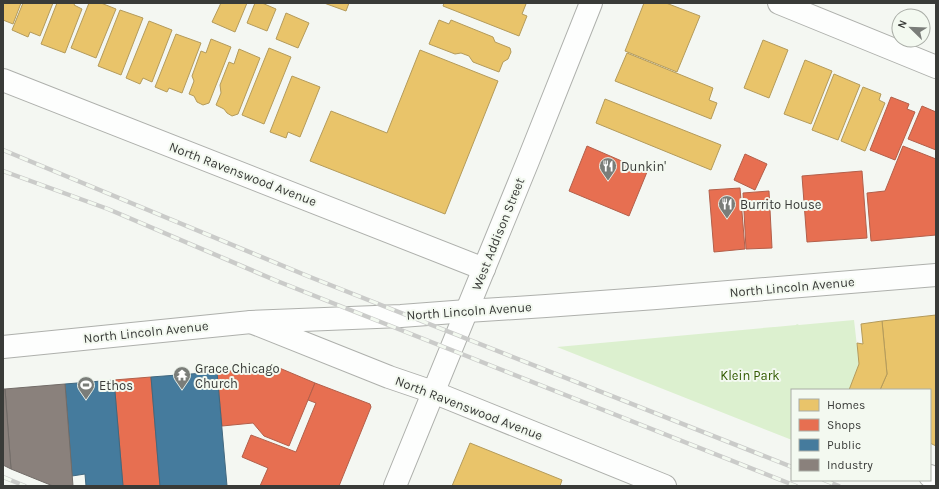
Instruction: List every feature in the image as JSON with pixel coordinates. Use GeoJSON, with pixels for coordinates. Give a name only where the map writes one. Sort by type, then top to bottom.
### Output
{"type":"FeatureCollection","features":[{"type":"Feature","properties":{"kind":"street","name":"West Addison Street"},"geometry":{"type":"LineString","coordinates":[[395,486],[528,162],[591,3]]}},
{"type":"Feature","properties":{"kind":"street"},"geometry":{"type":"LineString","coordinates":[[780,3],[936,67]]}},
{"type":"Feature","properties":{"kind":"street","name":"North Ravenswood Avenue"},"geometry":{"type":"LineString","coordinates":[[3,80],[484,269]]}},
{"type":"Feature","properties":{"kind":"street","name":"North Lincoln Avenue"},"geometry":{"type":"LineString","coordinates":[[3,347],[251,322],[401,316],[936,275]]}},
{"type":"Feature","properties":{"kind":"street","name":"North Ravenswood Avenue"},"geometry":{"type":"LineString","coordinates":[[251,322],[389,377],[434,392],[665,486]]}},
{"type":"Feature","properties":{"kind":"green space","name":"Klein Park"},"geometry":{"type":"Polygon","coordinates":[[[854,320],[859,364],[849,389],[791,389],[791,440],[557,347],[797,324],[854,320]]]}},
{"type":"Feature","properties":{"kind":"building: Homes"},"geometry":{"type":"Polygon","coordinates":[[[3,3],[21,3],[13,24],[3,20],[3,3]]]}},
{"type":"Feature","properties":{"kind":"building: Homes"},"geometry":{"type":"Polygon","coordinates":[[[23,3],[53,3],[40,36],[30,32],[28,37],[12,30],[23,3]]]}},
{"type":"Feature","properties":{"kind":"building: Homes"},"geometry":{"type":"Polygon","coordinates":[[[57,3],[75,3],[74,5],[82,9],[65,53],[41,44],[57,3]]]}},
{"type":"Feature","properties":{"kind":"building: Homes"},"geometry":{"type":"Polygon","coordinates":[[[89,3],[101,3],[116,9],[96,58],[71,48],[89,3]]]}},
{"type":"Feature","properties":{"kind":"building: Homes"},"geometry":{"type":"Polygon","coordinates":[[[221,3],[247,3],[235,32],[212,22],[221,3]]]}},
{"type":"Feature","properties":{"kind":"building: Homes"},"geometry":{"type":"Polygon","coordinates":[[[255,3],[262,3],[276,9],[267,31],[247,23],[255,3]]]}},
{"type":"Feature","properties":{"kind":"building: Homes"},"geometry":{"type":"Polygon","coordinates":[[[324,3],[349,3],[346,11],[324,3]]]}},
{"type":"Feature","properties":{"kind":"building: Homes"},"geometry":{"type":"Polygon","coordinates":[[[444,3],[523,3],[526,4],[522,14],[527,16],[519,36],[443,6],[444,3]]]}},
{"type":"Feature","properties":{"kind":"building: Homes"},"geometry":{"type":"Polygon","coordinates":[[[644,3],[666,3],[700,16],[677,72],[625,51],[644,3]]]}},
{"type":"Feature","properties":{"kind":"building: Homes"},"geometry":{"type":"Polygon","coordinates":[[[120,10],[143,18],[121,75],[98,66],[120,10]]]}},
{"type":"Feature","properties":{"kind":"building: Homes"},"geometry":{"type":"Polygon","coordinates":[[[286,13],[309,23],[298,48],[276,39],[286,13]]]}},
{"type":"Feature","properties":{"kind":"building: Homes"},"geometry":{"type":"Polygon","coordinates":[[[439,20],[449,24],[451,20],[493,37],[495,42],[510,48],[511,52],[508,59],[503,62],[499,72],[473,62],[469,56],[461,53],[455,54],[429,44],[439,20]]]}},
{"type":"Feature","properties":{"kind":"building: Homes"},"geometry":{"type":"Polygon","coordinates":[[[149,21],[172,30],[152,82],[143,78],[140,84],[126,78],[149,21]]]}},
{"type":"Feature","properties":{"kind":"building: Homes"},"geometry":{"type":"Polygon","coordinates":[[[176,34],[201,43],[182,93],[169,88],[167,92],[155,87],[176,34]]]}},
{"type":"Feature","properties":{"kind":"building: Homes"},"geometry":{"type":"Polygon","coordinates":[[[211,39],[231,47],[209,103],[203,105],[197,102],[194,96],[189,94],[194,81],[192,76],[201,51],[206,53],[211,39]]]}},
{"type":"Feature","properties":{"kind":"building: Homes"},"geometry":{"type":"Polygon","coordinates":[[[763,40],[788,50],[769,98],[744,88],[763,40]]]}},
{"type":"Feature","properties":{"kind":"building: Homes"},"geometry":{"type":"Polygon","coordinates":[[[269,48],[291,57],[264,124],[242,115],[269,48]]]}},
{"type":"Feature","properties":{"kind":"building: Homes"},"geometry":{"type":"Polygon","coordinates":[[[239,49],[260,58],[238,114],[232,116],[224,109],[216,105],[221,93],[220,85],[229,62],[234,64],[239,49]]]}},
{"type":"Feature","properties":{"kind":"building: Homes"},"geometry":{"type":"Polygon","coordinates":[[[420,50],[498,81],[445,214],[310,161],[331,111],[387,133],[420,50]]]}},
{"type":"Feature","properties":{"kind":"building: Homes"},"geometry":{"type":"Polygon","coordinates":[[[627,53],[713,88],[709,100],[717,103],[711,119],[615,81],[627,53]]]}},
{"type":"Feature","properties":{"kind":"building: Homes"},"geometry":{"type":"Polygon","coordinates":[[[805,60],[832,71],[811,124],[784,114],[805,60]]]}},
{"type":"Feature","properties":{"kind":"building: Homes"},"geometry":{"type":"Polygon","coordinates":[[[834,74],[860,85],[838,140],[812,130],[834,74]]]}},
{"type":"Feature","properties":{"kind":"building: Homes"},"geometry":{"type":"Polygon","coordinates":[[[292,76],[320,87],[300,137],[288,132],[286,138],[270,132],[292,76]]]}},
{"type":"Feature","properties":{"kind":"building: Homes"},"geometry":{"type":"Polygon","coordinates":[[[863,87],[881,94],[879,100],[885,103],[865,151],[841,141],[863,87]]]}},
{"type":"Feature","properties":{"kind":"building: Homes"},"geometry":{"type":"Polygon","coordinates":[[[605,99],[721,145],[711,170],[596,123],[605,99]]]}},
{"type":"Feature","properties":{"kind":"building: Homes"},"geometry":{"type":"Polygon","coordinates":[[[936,315],[936,446],[931,444],[931,389],[880,389],[887,374],[882,321],[936,315]]]}},
{"type":"Feature","properties":{"kind":"building: Homes"},"geometry":{"type":"Polygon","coordinates":[[[882,321],[887,374],[880,389],[849,389],[859,364],[857,343],[863,344],[861,324],[882,321]]]}},
{"type":"Feature","properties":{"kind":"building: Homes"},"geometry":{"type":"Polygon","coordinates":[[[470,443],[562,480],[560,486],[452,486],[470,443]]]}},
{"type":"Feature","properties":{"kind":"building: Shops"},"geometry":{"type":"Polygon","coordinates":[[[891,97],[909,104],[907,109],[915,112],[895,160],[870,150],[891,97]]]}},
{"type":"Feature","properties":{"kind":"building: Shops"},"geometry":{"type":"Polygon","coordinates":[[[922,106],[936,112],[936,150],[908,139],[922,106]]]}},
{"type":"Feature","properties":{"kind":"building: Shops","name":"Dunkin'"},"geometry":{"type":"Polygon","coordinates":[[[587,146],[647,172],[629,216],[569,191],[587,146]]]}},
{"type":"Feature","properties":{"kind":"building: Shops"},"geometry":{"type":"Polygon","coordinates":[[[903,146],[936,159],[936,235],[871,241],[867,193],[885,191],[903,146]]]}},
{"type":"Feature","properties":{"kind":"building: Shops"},"geometry":{"type":"Polygon","coordinates":[[[745,154],[767,164],[755,190],[734,180],[745,154]]]}},
{"type":"Feature","properties":{"kind":"building: Shops"},"geometry":{"type":"Polygon","coordinates":[[[862,171],[867,238],[807,242],[802,176],[862,171]]]}},
{"type":"Feature","properties":{"kind":"building: Shops","name":"Burrito House"},"geometry":{"type":"Polygon","coordinates":[[[740,188],[745,249],[714,252],[709,190],[740,188]]]}},
{"type":"Feature","properties":{"kind":"building: Shops"},"geometry":{"type":"Polygon","coordinates":[[[769,191],[772,248],[746,249],[743,193],[769,191]]]}},
{"type":"Feature","properties":{"kind":"building: Shops"},"geometry":{"type":"Polygon","coordinates":[[[277,367],[315,383],[289,446],[264,436],[253,423],[222,426],[217,372],[277,367]]]}},
{"type":"Feature","properties":{"kind":"building: Shops"},"geometry":{"type":"Polygon","coordinates":[[[151,377],[160,486],[123,486],[114,380],[151,377]]]}},
{"type":"Feature","properties":{"kind":"building: Shops"},"geometry":{"type":"Polygon","coordinates":[[[315,383],[370,404],[371,407],[339,486],[260,486],[268,468],[242,457],[251,435],[296,452],[316,403],[308,400],[315,383]]]}},
{"type":"Feature","properties":{"kind":"building: Public"},"geometry":{"type":"Polygon","coordinates":[[[217,372],[227,486],[160,486],[151,377],[217,372]]]}},
{"type":"Feature","properties":{"kind":"building: Public"},"geometry":{"type":"Polygon","coordinates":[[[114,380],[123,486],[86,486],[85,474],[72,476],[65,384],[114,380]]]}},
{"type":"Feature","properties":{"kind":"building: Industry"},"geometry":{"type":"Polygon","coordinates":[[[65,384],[73,486],[53,486],[11,469],[5,389],[65,384]]]}},
{"type":"Feature","properties":{"kind":"building: Industry"},"geometry":{"type":"Polygon","coordinates":[[[3,389],[5,389],[11,469],[3,465],[3,389]]]}},
{"type":"Feature","properties":{"kind":"railway"},"geometry":{"type":"LineString","coordinates":[[3,150],[310,277],[791,467]]}},
{"type":"Feature","properties":{"kind":"railway"},"geometry":{"type":"LineString","coordinates":[[3,171],[108,209],[277,281],[796,486]]}},
{"type":"Feature","properties":{"kind":"railway"},"geometry":{"type":"LineString","coordinates":[[3,477],[25,486]]}},
{"type":"Feature","properties":{"kind":"railway"},"geometry":{"type":"LineString","coordinates":[[826,481],[839,486]]}},
{"type":"Feature","properties":{"kind":"place","name":"Dunkin'"},"geometry":{"type":"Point","coordinates":[608,181]}},
{"type":"Feature","properties":{"kind":"place","name":"Burrito House"},"geometry":{"type":"Point","coordinates":[727,219]}},
{"type":"Feature","properties":{"kind":"place","name":"Grace Chicago Church"},"geometry":{"type":"Point","coordinates":[182,390]}},
{"type":"Feature","properties":{"kind":"place","name":"Ethos"},"geometry":{"type":"Point","coordinates":[86,400]}}]}
